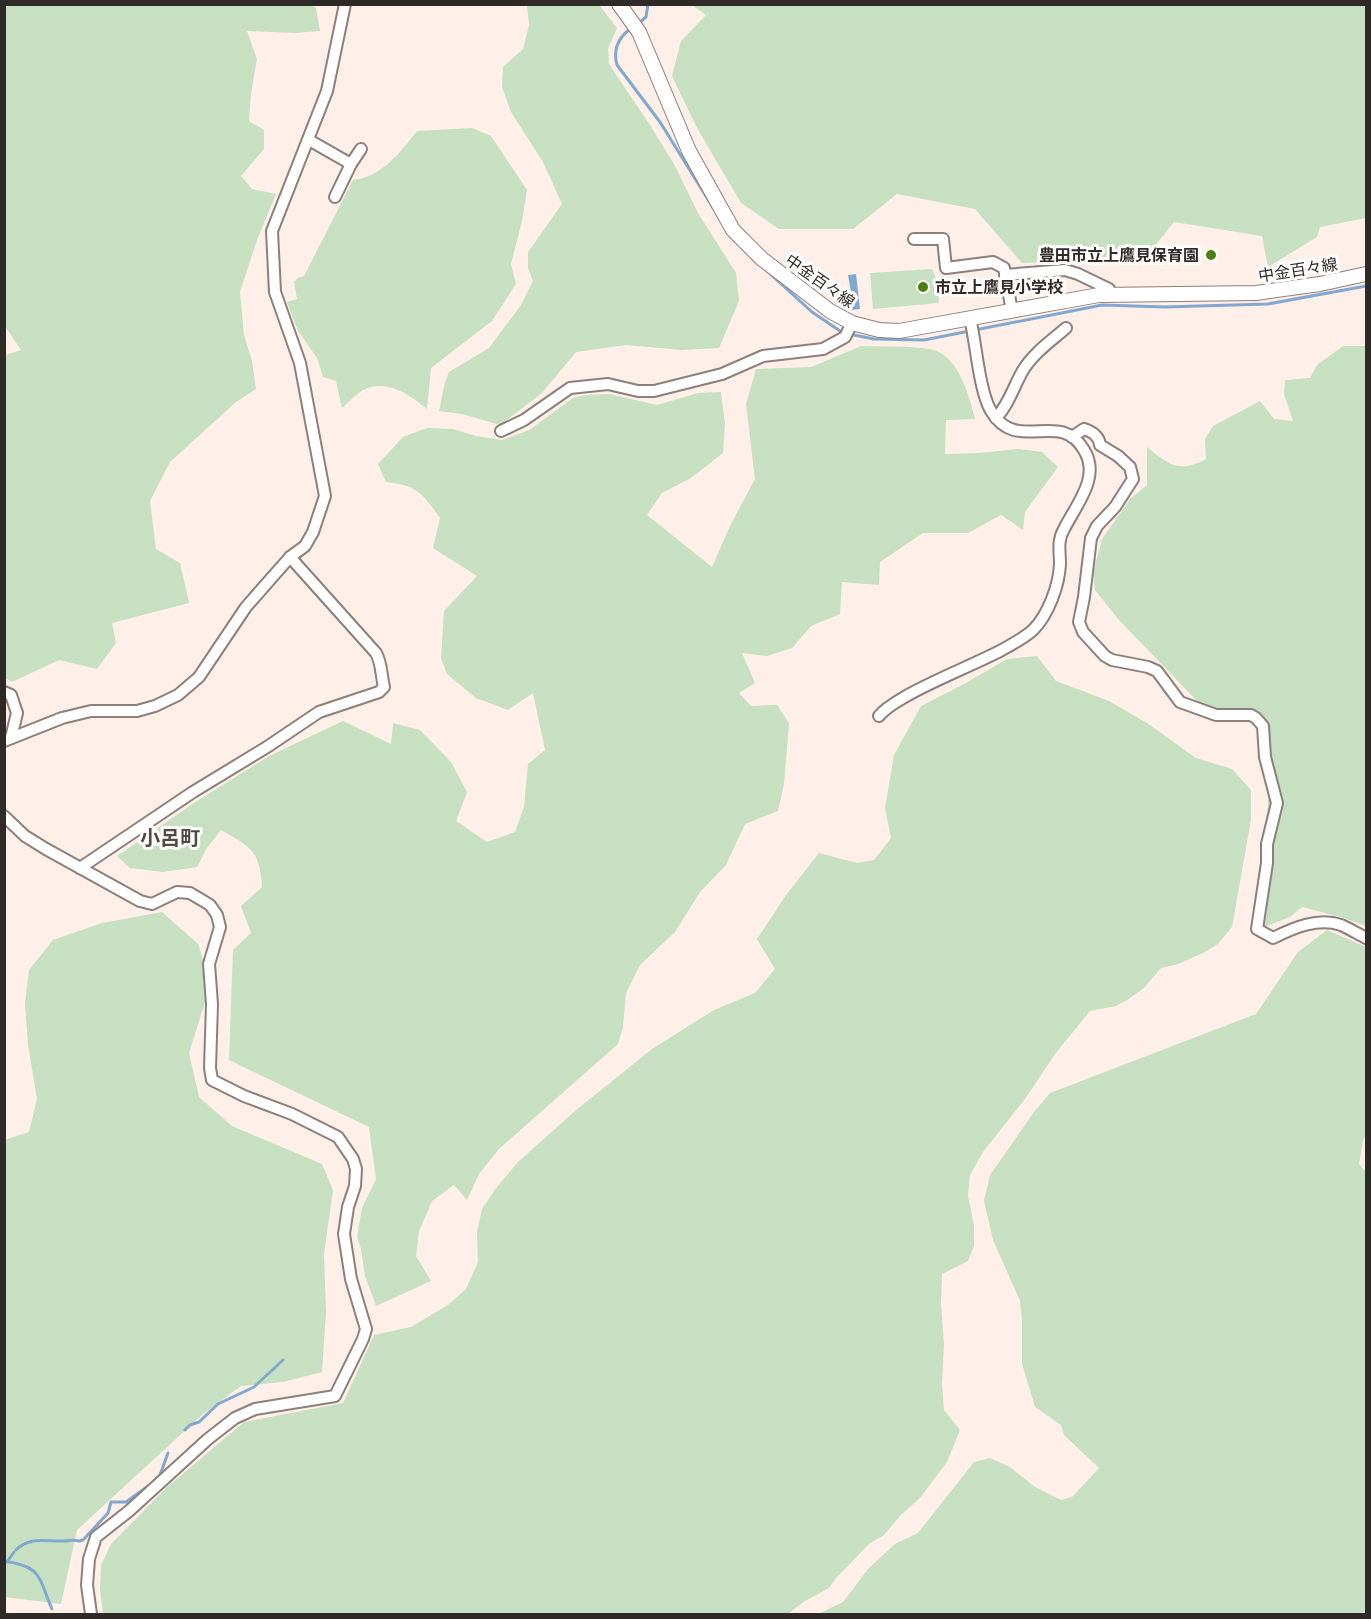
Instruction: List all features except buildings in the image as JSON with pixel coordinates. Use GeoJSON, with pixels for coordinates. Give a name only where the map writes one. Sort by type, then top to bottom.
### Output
{"type":"FeatureCollection","features":[{"type":"Feature","properties":{"kind":"main road","name":"中金百々線"},"geometry":{"type":"LineString","coordinates":[[619,4],[635,26],[689,151],[733,230],[762,259],[851,325],[899,331],[1110,295],[1256,293],[1320,285],[1366,274]]}},
{"type":"Feature","properties":{"kind":"street"},"geometry":{"type":"LineString","coordinates":[[8,740],[62,718],[91,711],[137,711],[155,706],[178,695],[200,677],[246,607],[290,557],[305,546],[313,532],[325,496],[300,363],[275,292],[272,231],[327,91],[345,4]]}},
{"type":"Feature","properties":{"kind":"street"},"geometry":{"type":"LineString","coordinates":[[309,140],[351,164]]}},
{"type":"Feature","properties":{"kind":"street"},"geometry":{"type":"LineString","coordinates":[[335,197],[361,149]]}},
{"type":"Feature","properties":{"kind":"street"},"geometry":{"type":"LineString","coordinates":[[914,239],[943,239],[946,268],[993,262],[1004,268],[1012,310]]}},
{"type":"Feature","properties":{"kind":"street"},"geometry":{"type":"LineString","coordinates":[[1005,274],[1065,270],[1109,289],[1110,295]]}},
{"type":"Feature","properties":{"kind":"street"},"geometry":{"type":"LineString","coordinates":[[879,716],[896,702],[1012,645],[1033,630],[1048,607],[1055,588],[1060,565],[1059,542],[1062,531],[1089,483],[1088,464],[1084,450],[1072,437],[1049,429],[1014,432],[996,418],[985,397],[971,320]]}},
{"type":"Feature","properties":{"kind":"street"},"geometry":{"type":"LineString","coordinates":[[501,430],[524,420],[570,388],[608,384],[638,391],[654,391],[722,374],[763,356],[823,349],[845,337],[851,325]]}},
{"type":"Feature","properties":{"kind":"street"},"geometry":{"type":"LineString","coordinates":[[996,418],[1011,398],[1022,371],[1031,359],[1066,328]]}},
{"type":"Feature","properties":{"kind":"street"},"geometry":{"type":"LineString","coordinates":[[1072,437],[1084,429],[1090,431],[1100,440],[1100,446],[1118,456],[1133,473],[1130,486],[1097,526],[1091,538],[1084,597],[1079,616],[1083,632],[1105,656],[1112,660],[1157,671],[1180,702],[1216,716],[1251,715],[1263,726],[1265,757],[1277,803],[1267,844],[1267,863],[1257,929],[1273,938],[1295,927],[1329,923],[1340,925],[1366,938]]}},
{"type":"Feature","properties":{"kind":"street"},"geometry":{"type":"LineString","coordinates":[[81,868],[193,792],[319,712],[380,692],[384,687],[381,674],[382,665],[376,653],[290,557]]}},
{"type":"Feature","properties":{"kind":"street"},"geometry":{"type":"LineString","coordinates":[[4,692],[11,695],[17,713],[8,740]]}},
{"type":"Feature","properties":{"kind":"street"},"geometry":{"type":"LineString","coordinates":[[4,816],[25,836],[140,901],[153,904],[177,892],[190,893],[210,905],[217,915],[220,927],[209,964],[212,1004],[210,1068],[212,1080],[339,1137],[353,1159],[356,1169],[355,1186],[348,1207],[344,1234],[351,1279],[366,1329],[335,1396],[255,1409],[236,1418],[208,1439],[129,1511],[96,1537],[89,1559],[87,1585],[91,1614]]}},
{"type":"Feature","properties":{"kind":"green space"},"geometry":{"type":"Polygon","coordinates":[[[310,4],[316,8],[320,31],[295,33],[247,31],[257,59],[249,121],[264,130],[264,149],[241,176],[252,189],[276,194],[257,240],[240,292],[244,335],[252,361],[256,389],[236,402],[170,462],[150,501],[156,549],[180,563],[189,603],[112,623],[116,643],[97,669],[59,660],[12,682],[5,678],[5,355],[21,350],[4,325],[5,5],[310,4]]]}},
{"type":"Feature","properties":{"kind":"green space"},"geometry":{"type":"Polygon","coordinates":[[[527,5],[599,5],[617,28],[608,49],[609,64],[674,164],[698,213],[736,273],[739,301],[719,348],[681,350],[626,345],[576,352],[542,393],[500,425],[462,414],[439,411],[449,372],[489,348],[521,305],[533,281],[528,268],[528,252],[562,204],[543,162],[511,112],[502,87],[503,67],[523,49],[529,25],[527,5]]]}},
{"type":"Feature","properties":{"kind":"green space"},"geometry":{"type":"Polygon","coordinates":[[[692,5],[1366,5],[1366,218],[1320,227],[1317,237],[1268,267],[1262,236],[1174,222],[1146,257],[1022,263],[975,209],[897,194],[853,229],[779,229],[741,203],[697,128],[672,76],[681,41],[706,15],[692,5]]]}},
{"type":"Feature","properties":{"kind":"green space"},"geometry":{"type":"Polygon","coordinates":[[[472,128],[491,136],[527,190],[511,264],[516,284],[492,321],[431,368],[427,409],[406,394],[382,386],[365,389],[342,408],[336,381],[323,377],[317,358],[298,331],[287,302],[297,299],[294,282],[304,276],[353,180],[372,174],[389,163],[417,131],[472,128]]]}},
{"type":"Feature","properties":{"kind":"green space"},"geometry":{"type":"Polygon","coordinates":[[[932,269],[937,281],[939,303],[873,309],[870,273],[932,269]]]}},
{"type":"Feature","properties":{"kind":"green space"},"geometry":{"type":"Polygon","coordinates":[[[861,346],[930,349],[945,356],[952,363],[963,381],[975,419],[946,420],[945,454],[1019,449],[1042,452],[1058,467],[1025,512],[1023,530],[1001,515],[968,533],[923,533],[880,562],[879,585],[842,582],[840,614],[811,626],[792,648],[767,656],[742,653],[755,683],[739,693],[751,706],[777,705],[789,723],[784,784],[778,811],[745,824],[726,865],[700,892],[675,932],[640,965],[626,993],[623,1027],[618,1044],[499,1149],[479,1174],[467,1200],[454,1185],[432,1201],[419,1231],[416,1256],[431,1281],[376,1306],[365,1276],[357,1237],[362,1208],[376,1179],[369,1127],[229,1060],[233,950],[251,933],[241,906],[262,887],[259,865],[252,851],[221,830],[207,848],[197,867],[163,872],[130,868],[117,856],[200,799],[271,755],[343,721],[391,744],[393,723],[420,730],[451,762],[467,792],[456,821],[487,842],[515,832],[524,807],[528,764],[545,750],[533,693],[508,710],[476,698],[447,674],[441,658],[444,611],[477,576],[433,548],[440,518],[424,497],[412,488],[386,482],[378,464],[403,437],[427,428],[453,429],[502,440],[529,430],[573,398],[585,395],[609,394],[657,405],[698,393],[721,392],[725,424],[723,453],[691,478],[662,493],[647,515],[712,567],[731,524],[755,479],[746,404],[756,369],[811,367],[861,346]]]}},
{"type":"Feature","properties":{"kind":"green space"},"geometry":{"type":"Polygon","coordinates":[[[1343,346],[1366,346],[1366,926],[1302,907],[1290,917],[1259,929],[1252,921],[1268,805],[1268,777],[1261,721],[1235,711],[1212,708],[1198,702],[1119,620],[1095,590],[1093,573],[1102,539],[1131,498],[1147,485],[1147,447],[1174,465],[1188,466],[1206,459],[1205,439],[1213,426],[1260,401],[1274,419],[1293,421],[1284,394],[1285,380],[1310,378],[1317,365],[1343,346]]]}},
{"type":"Feature","properties":{"kind":"green space"},"geometry":{"type":"Polygon","coordinates":[[[1037,656],[1056,681],[1109,701],[1147,723],[1196,758],[1232,769],[1251,790],[1251,820],[1232,927],[1218,944],[1205,952],[1178,964],[1161,968],[1144,988],[1127,1000],[1116,1006],[1090,1011],[1055,1054],[1025,1099],[983,1152],[970,1175],[968,1196],[974,1225],[974,1246],[968,1261],[942,1274],[944,1410],[960,1430],[947,1462],[920,1498],[884,1535],[869,1544],[829,1588],[805,1601],[788,1614],[103,1614],[100,1589],[101,1565],[111,1544],[166,1488],[244,1422],[343,1403],[374,1335],[411,1327],[448,1305],[466,1289],[478,1262],[477,1232],[482,1209],[518,1162],[575,1111],[652,1049],[714,1010],[755,993],[775,969],[757,939],[786,895],[819,853],[857,863],[874,860],[891,838],[885,808],[894,755],[921,706],[1007,659],[1037,656]]]}},
{"type":"Feature","properties":{"kind":"green space"},"geometry":{"type":"Polygon","coordinates":[[[162,912],[198,944],[211,983],[189,1053],[199,1097],[232,1126],[322,1164],[333,1190],[324,1254],[326,1312],[322,1372],[283,1382],[241,1386],[203,1414],[77,1530],[61,1604],[5,1597],[4,1140],[29,1132],[37,1099],[28,1045],[25,1003],[29,970],[53,940],[102,923],[162,912]]]}},
{"type":"Feature","properties":{"kind":"green space"},"geometry":{"type":"Polygon","coordinates":[[[1327,930],[1366,947],[1366,1135],[1359,1164],[1366,1172],[1366,1614],[818,1614],[843,1602],[868,1569],[895,1544],[918,1533],[974,1462],[990,1458],[1010,1467],[1035,1487],[1061,1500],[1072,1497],[1099,1468],[1064,1435],[1061,1425],[1035,1407],[1022,1364],[1020,1301],[993,1240],[984,1201],[990,1175],[1050,1093],[1256,1014],[1298,952],[1327,930]]]}},
{"type":"Feature","properties":{"kind":"water"},"geometry":{"type":"Polygon","coordinates":[[[856,274],[860,309],[852,310],[851,306],[847,306],[846,293],[851,292],[848,275],[856,274]]]}},
{"type":"Feature","properties":{"kind":"waterway"},"geometry":{"type":"LineString","coordinates":[[638,24],[646,17],[648,4]]}},
{"type":"Feature","properties":{"kind":"waterway"},"geometry":{"type":"LineString","coordinates":[[630,29],[622,36],[618,45],[617,65],[660,122],[717,214]]}},
{"type":"Feature","properties":{"kind":"waterway"},"geometry":{"type":"LineString","coordinates":[[767,271],[812,312],[843,333]]}},
{"type":"Feature","properties":{"kind":"waterway"},"geometry":{"type":"LineString","coordinates":[[849,334],[874,339],[924,340],[1102,305],[1165,307],[1268,304],[1366,286]]}},
{"type":"Feature","properties":{"kind":"waterway"},"geometry":{"type":"LineString","coordinates":[[185,1430],[190,1425],[199,1422],[218,1404],[254,1387],[283,1360]]}},
{"type":"Feature","properties":{"kind":"waterway"},"geometry":{"type":"LineString","coordinates":[[16,1550],[33,1541],[83,1540],[108,1513],[111,1502],[126,1502],[160,1475],[168,1453]]}},
{"type":"Feature","properties":{"kind":"waterway"},"geometry":{"type":"LineString","coordinates":[[7,1562],[14,1552]]}},
{"type":"Feature","properties":{"kind":"waterway"},"geometry":{"type":"LineString","coordinates":[[4,1561],[17,1563],[33,1570],[41,1581],[52,1609]]}},
{"type":"Feature","properties":{"kind":"place","name":"豊田市立上鷹見保育園"},"geometry":{"type":"Point","coordinates":[1211,255]}},
{"type":"Feature","properties":{"kind":"place","name":"市立上鷹見小学校"},"geometry":{"type":"Point","coordinates":[923,287]}},
{"type":"Feature","properties":{"kind":"district","name":"小呂町"},"geometry":{"type":"Point","coordinates":[170,838]}}]}
